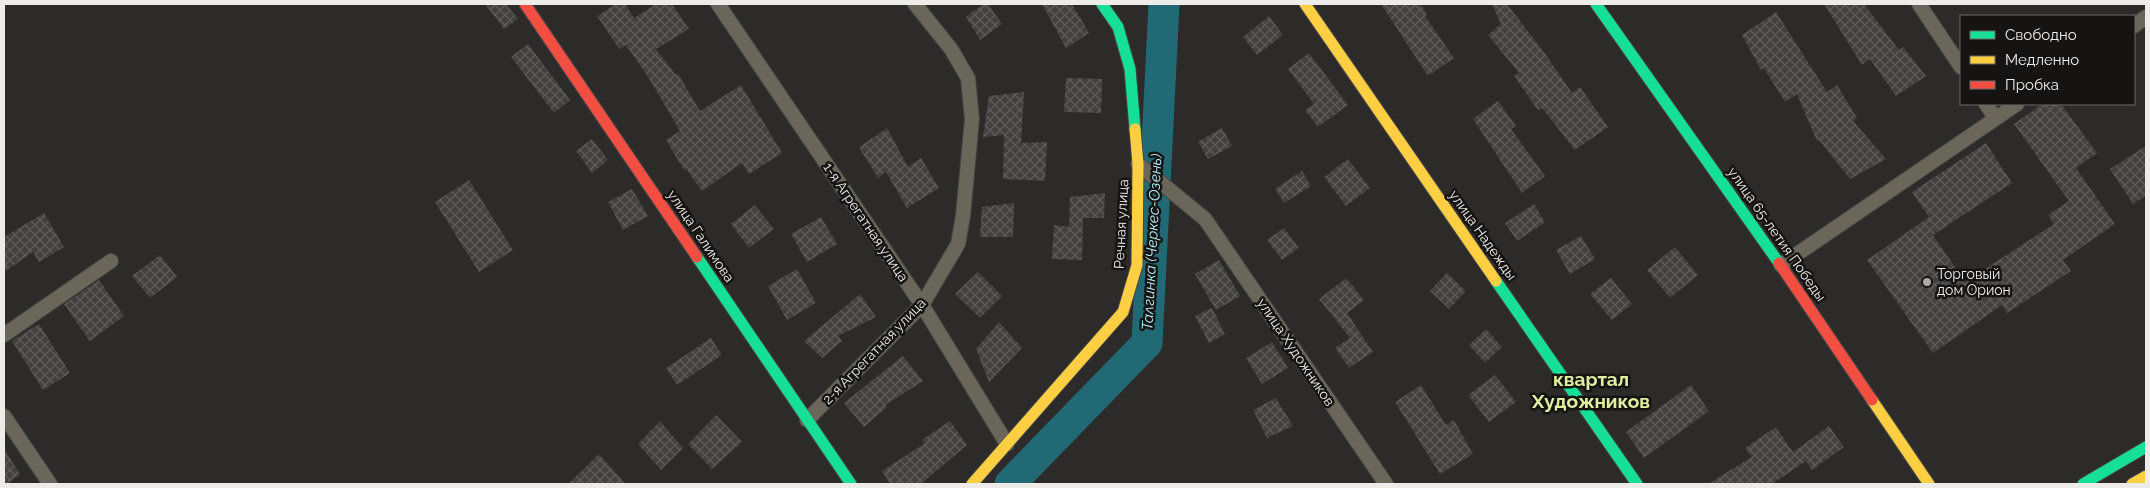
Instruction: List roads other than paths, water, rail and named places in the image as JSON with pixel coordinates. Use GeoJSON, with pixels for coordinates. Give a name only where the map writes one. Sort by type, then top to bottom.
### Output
{"type":"FeatureCollection","features":[{"type":"Feature","properties":{"kind":"street","name":"улица Галимова"},"geometry":{"type":"LineString","coordinates":[[525,4],[851,484]]}},
{"type":"Feature","properties":{"kind":"street","name":"1-я Агрегатная улица"},"geometry":{"type":"LineString","coordinates":[[718,4],[922,305],[1007,444]]}},
{"type":"Feature","properties":{"kind":"street","name":"2-я Агрегатная улица"},"geometry":{"type":"LineString","coordinates":[[807,420],[922,305],[958,244],[963,216],[972,119],[968,78],[951,49],[915,4]]}},
{"type":"Feature","properties":{"kind":"street","name":"Речная улица"},"geometry":{"type":"LineString","coordinates":[[972,484],[1122,312],[1136,265],[1138,164],[1130,69],[1118,27],[1102,4]]}},
{"type":"Feature","properties":{"kind":"street","name":"улица Надежды"},"geometry":{"type":"LineString","coordinates":[[1305,4],[1637,484]]}},
{"type":"Feature","properties":{"kind":"street","name":"улица 65-летия Победы"},"geometry":{"type":"LineString","coordinates":[[1596,4],[1780,265],[1929,484]]}},
{"type":"Feature","properties":{"kind":"street"},"geometry":{"type":"LineString","coordinates":[[1919,4],[1960,66]]}},
{"type":"Feature","properties":{"kind":"street"},"geometry":{"type":"LineString","coordinates":[[2135,25],[2146,17]]}},
{"type":"Feature","properties":{"kind":"street"},"geometry":{"type":"LineString","coordinates":[[1987,105],[1996,118]]}},
{"type":"Feature","properties":{"kind":"street"},"geometry":{"type":"LineString","coordinates":[[1780,265],[2016,105]]}},
{"type":"Feature","properties":{"kind":"street","name":"улица Художников"},"geometry":{"type":"LineString","coordinates":[[1138,164],[1205,219],[1386,484]]}},
{"type":"Feature","properties":{"kind":"street"},"geometry":{"type":"LineString","coordinates":[[4,335],[111,261]]}},
{"type":"Feature","properties":{"kind":"street"},"geometry":{"type":"LineString","coordinates":[[4,416],[47,483]]}},
{"type":"Feature","properties":{"kind":"street"},"geometry":{"type":"LineString","coordinates":[[2083,484],[2146,446]]}},
{"type":"Feature","properties":{"kind":"street"},"geometry":{"type":"LineString","coordinates":[[2132,484],[2146,476]]}},
{"type":"Feature","properties":{"kind":"waterway","name":"Талгинка (Черкес-Озень)"},"geometry":{"type":"LineString","coordinates":[[1010,484],[1147,343],[1164,4]]}},
{"type":"Feature","properties":{"kind":"place","name":"Торговый дом Орион"},"geometry":{"type":"Point","coordinates":[1927,282]}},
{"type":"Feature","properties":{"kind":"district","name":"квартал Художников"},"geometry":{"type":"Point","coordinates":[1591,390]}}]}
